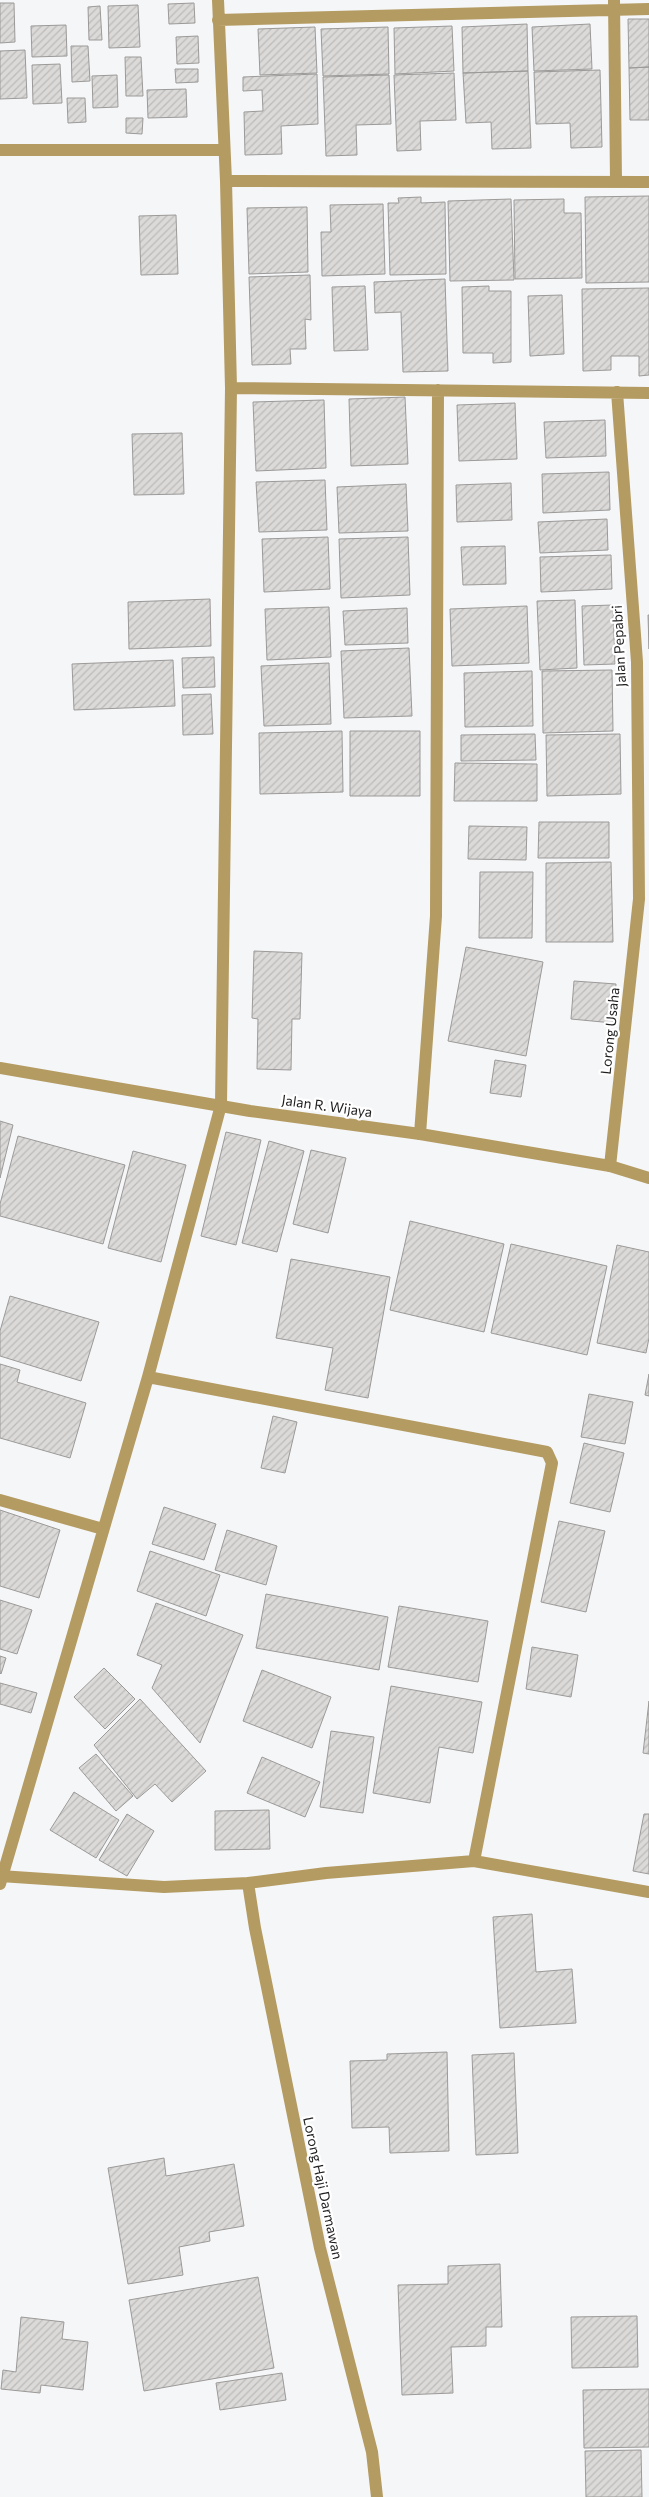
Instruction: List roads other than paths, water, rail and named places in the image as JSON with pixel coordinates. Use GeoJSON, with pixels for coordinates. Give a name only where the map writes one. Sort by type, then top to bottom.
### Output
{"type":"FeatureCollection","features":[{"type":"Feature","properties":{"kind":"street"},"geometry":{"type":"LineString","coordinates":[[218,0],[226,181],[231,388],[221,1105],[148,1377],[1,1878],[164,1887],[248,1883],[326,1873],[474,1861],[649,1892]]}},
{"type":"Feature","properties":{"kind":"street"},"geometry":{"type":"LineString","coordinates":[[218,20],[614,5],[649,9]]}},
{"type":"Feature","properties":{"kind":"street"},"geometry":{"type":"LineString","coordinates":[[614,5],[616,181]]}},
{"type":"Feature","properties":{"kind":"street"},"geometry":{"type":"LineString","coordinates":[[0,150],[224,150]]}},
{"type":"Feature","properties":{"kind":"street"},"geometry":{"type":"LineString","coordinates":[[226,181],[649,182]]}},
{"type":"Feature","properties":{"kind":"street"},"geometry":{"type":"LineString","coordinates":[[231,388],[649,393]]}},
{"type":"Feature","properties":{"kind":"street"},"geometry":{"type":"LineString","coordinates":[[420,1134],[436,916],[438,390]]}},
{"type":"Feature","properties":{"kind":"street","name":"Jalan Pepabri"},"geometry":{"type":"LineString","coordinates":[[617,392],[643,662],[639,899]]}},
{"type":"Feature","properties":{"kind":"street","name":"Lorong Usaha"},"geometry":{"type":"LineString","coordinates":[[610,1166],[639,899]]}},
{"type":"Feature","properties":{"kind":"street","name":"Jalan R. Wijaya"},"geometry":{"type":"LineString","coordinates":[[0,1068],[610,1166],[649,1178]]}},
{"type":"Feature","properties":{"kind":"street"},"geometry":{"type":"LineString","coordinates":[[148,1377],[542,1450],[550,1457],[552,1463],[474,1861]]}},
{"type":"Feature","properties":{"kind":"street"},"geometry":{"type":"LineString","coordinates":[[0,1500],[104,1529]]}},
{"type":"Feature","properties":{"kind":"street","name":"Lorong Haji Darmawan"},"geometry":{"type":"LineString","coordinates":[[248,1883],[255,1928],[320,2248],[372,2452],[377,2497]]}}]}
